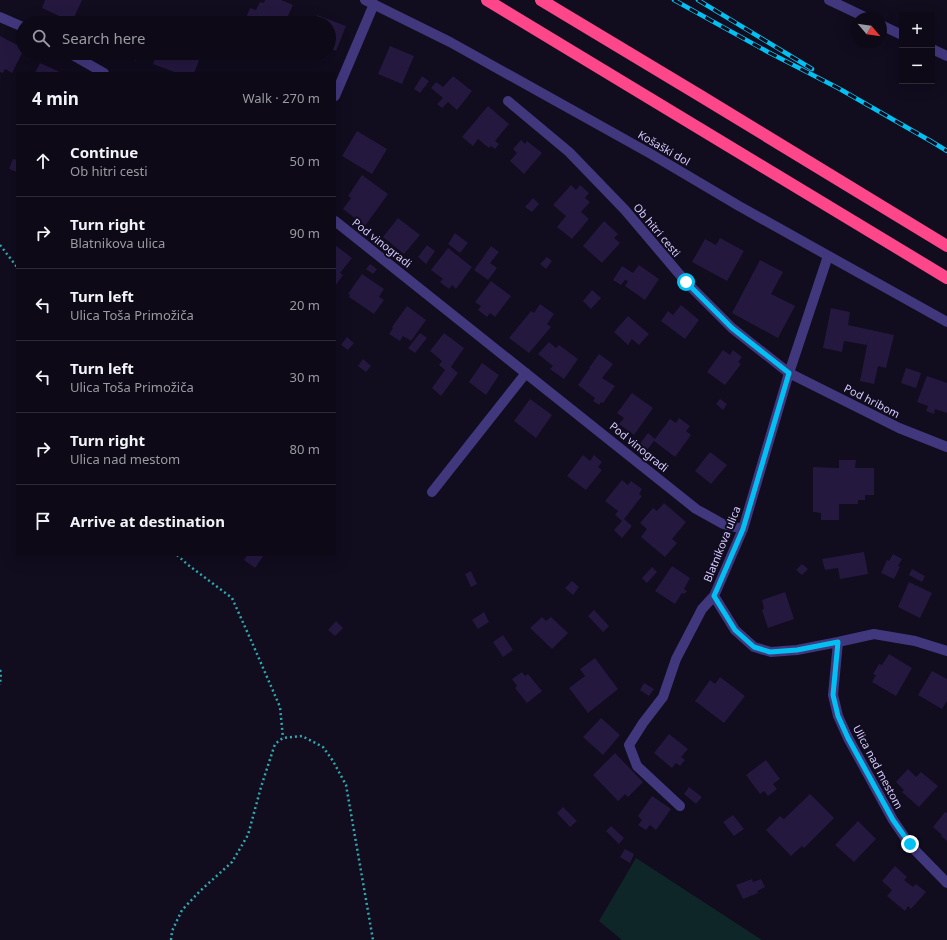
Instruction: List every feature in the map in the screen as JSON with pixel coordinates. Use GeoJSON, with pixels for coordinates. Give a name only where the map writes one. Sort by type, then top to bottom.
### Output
{"type":"FeatureCollection","features":[{"type":"Feature","properties":{"kind":"highway"},"geometry":{"type":"LineString","coordinates":[[487,0],[947,278]]}},
{"type":"Feature","properties":{"kind":"highway"},"geometry":{"type":"LineString","coordinates":[[541,0],[699,94],[947,246]]}},
{"type":"Feature","properties":{"kind":"street"},"geometry":{"type":"LineString","coordinates":[[829,0],[854,12]]}},
{"type":"Feature","properties":{"kind":"street"},"geometry":{"type":"LineString","coordinates":[[336,93],[370,2]]}},
{"type":"Feature","properties":{"kind":"street","name":"Košaški dol"},"geometry":{"type":"LineString","coordinates":[[370,2],[450,42],[947,322]]}},
{"type":"Feature","properties":{"kind":"street"},"geometry":{"type":"LineString","coordinates":[[0,17],[16,24]]}},
{"type":"Feature","properties":{"kind":"street"},"geometry":{"type":"LineString","coordinates":[[887,28],[899,34]]}},
{"type":"Feature","properties":{"kind":"street"},"geometry":{"type":"LineString","coordinates":[[935,50],[947,56]]}},
{"type":"Feature","properties":{"kind":"street"},"geometry":{"type":"LineString","coordinates":[[81,60],[102,72]]}},
{"type":"Feature","properties":{"kind":"street","name":"Ob hitri cesti"},"geometry":{"type":"LineString","coordinates":[[508,101],[569,152],[625,210],[686,282],[732,328],[789,373]]}},
{"type":"Feature","properties":{"kind":"street","name":"Pod vinogradi"},"geometry":{"type":"LineString","coordinates":[[336,222],[696,509],[723,524],[743,529]]}},
{"type":"Feature","properties":{"kind":"street","name":"Blatnikova ulica"},"geometry":{"type":"LineString","coordinates":[[680,806],[637,766],[629,745],[643,723],[663,697],[676,659],[702,609],[714,596],[743,529],[789,373],[828,256]]}},
{"type":"Feature","properties":{"kind":"street"},"geometry":{"type":"LineString","coordinates":[[432,492],[526,373]]}},
{"type":"Feature","properties":{"kind":"street","name":"Pod hribom"},"geometry":{"type":"LineString","coordinates":[[789,373],[899,428],[947,447]]}},
{"type":"Feature","properties":{"kind":"street"},"geometry":{"type":"LineString","coordinates":[[714,596],[735,630],[754,647],[770,652],[797,650],[874,634],[915,641],[947,651]]}},
{"type":"Feature","properties":{"kind":"street","name":"Ulica nad mestom"},"geometry":{"type":"LineString","coordinates":[[838,642],[833,695],[838,716],[848,738],[893,820],[910,844],[947,883]]}},
{"type":"Feature","properties":{"kind":"path"},"geometry":{"type":"LineString","coordinates":[[0,245],[16,265]]}},
{"type":"Feature","properties":{"kind":"path"},"geometry":{"type":"LineString","coordinates":[[178,556],[232,598],[280,707],[283,738]]}},
{"type":"Feature","properties":{"kind":"path"},"geometry":{"type":"LineString","coordinates":[[0,670],[0,685]]}},
{"type":"Feature","properties":{"kind":"path"},"geometry":{"type":"LineString","coordinates":[[171,940],[172,930],[182,910],[200,891],[232,862],[248,835],[261,787],[276,744],[283,738],[302,736],[323,747],[333,761],[346,785],[373,940]]}},
{"type":"Feature","properties":{"kind":"green space"},"geometry":{"type":"Polygon","coordinates":[[[636,858],[762,940],[622,940],[599,921],[636,858]]]}},
{"type":"Feature","properties":{"kind":"building"},"geometry":{"type":"Polygon","coordinates":[[[45,0],[82,0],[75,16],[59,16],[42,8],[45,0]]]}},
{"type":"Feature","properties":{"kind":"building"},"geometry":{"type":"Polygon","coordinates":[[[265,0],[281,0],[293,5],[288,16],[247,16],[250,8],[256,10],[260,2],[264,3],[265,0]]]}},
{"type":"Feature","properties":{"kind":"building"},"geometry":{"type":"Polygon","coordinates":[[[336,22],[346,26],[336,51],[336,22]]]}},
{"type":"Feature","properties":{"kind":"building"},"geometry":{"type":"Polygon","coordinates":[[[0,36],[16,44],[16,60],[18,60],[12,73],[5,69],[3,73],[0,72],[0,36]]]}},
{"type":"Feature","properties":{"kind":"building"},"geometry":{"type":"Polygon","coordinates":[[[390,46],[414,56],[402,84],[378,74],[390,46]]]}},
{"type":"Feature","properties":{"kind":"building"},"geometry":{"type":"Polygon","coordinates":[[[154,60],[199,60],[194,72],[174,72],[153,64],[154,60]]]}},
{"type":"Feature","properties":{"kind":"building"},"geometry":{"type":"Polygon","coordinates":[[[40,63],[60,72],[36,72],[40,63]]]}},
{"type":"Feature","properties":{"kind":"building"},"geometry":{"type":"Polygon","coordinates":[[[422,76],[429,81],[420,93],[414,89],[422,76]]]}},
{"type":"Feature","properties":{"kind":"building"},"geometry":{"type":"Polygon","coordinates":[[[453,76],[472,91],[457,110],[448,102],[442,108],[437,104],[443,98],[431,88],[436,82],[443,87],[453,76]]]}},
{"type":"Feature","properties":{"kind":"building"},"geometry":{"type":"Polygon","coordinates":[[[488,106],[509,124],[495,141],[499,144],[495,149],[491,146],[489,148],[478,139],[473,146],[462,137],[488,106]]]}},
{"type":"Feature","properties":{"kind":"building"},"geometry":{"type":"Polygon","coordinates":[[[357,131],[387,149],[372,174],[342,156],[357,131]]]}},
{"type":"Feature","properties":{"kind":"building"},"geometry":{"type":"Polygon","coordinates":[[[521,140],[525,144],[527,141],[542,153],[524,174],[510,161],[517,153],[513,149],[521,140]]]}},
{"type":"Feature","properties":{"kind":"building"},"geometry":{"type":"Polygon","coordinates":[[[13,159],[16,160],[16,172],[9,169],[13,159]]]}},
{"type":"Feature","properties":{"kind":"building"},"geometry":{"type":"Polygon","coordinates":[[[362,175],[388,194],[365,226],[343,209],[351,198],[348,196],[362,175]]]}},
{"type":"Feature","properties":{"kind":"building"},"geometry":{"type":"Polygon","coordinates":[[[571,185],[576,190],[580,185],[589,193],[585,198],[590,202],[581,212],[589,219],[572,239],[557,227],[566,216],[553,205],[571,185]]]}},
{"type":"Feature","properties":{"kind":"building"},"geometry":{"type":"Polygon","coordinates":[[[533,198],[539,204],[532,212],[525,207],[533,198]]]}},
{"type":"Feature","properties":{"kind":"building"},"geometry":{"type":"Polygon","coordinates":[[[398,218],[420,235],[404,254],[383,237],[398,218]]]}},
{"type":"Feature","properties":{"kind":"building"},"geometry":{"type":"Polygon","coordinates":[[[604,221],[618,234],[614,238],[620,243],[602,263],[583,246],[604,221]]]}},
{"type":"Feature","properties":{"kind":"building"},"geometry":{"type":"Polygon","coordinates":[[[455,233],[468,243],[460,253],[448,244],[455,233]]]}},
{"type":"Feature","properties":{"kind":"building"},"geometry":{"type":"Polygon","coordinates":[[[720,238],[744,251],[727,281],[692,262],[705,239],[716,245],[720,238]]]}},
{"type":"Feature","properties":{"kind":"building"},"geometry":{"type":"Polygon","coordinates":[[[427,245],[435,251],[426,264],[418,257],[427,245]]]}},
{"type":"Feature","properties":{"kind":"building"},"geometry":{"type":"Polygon","coordinates":[[[336,246],[352,258],[340,273],[343,275],[336,285],[336,246]]]}},
{"type":"Feature","properties":{"kind":"building"},"geometry":{"type":"Polygon","coordinates":[[[491,246],[499,252],[490,263],[497,268],[488,280],[474,270],[491,246]]]}},
{"type":"Feature","properties":{"kind":"building"},"geometry":{"type":"Polygon","coordinates":[[[448,248],[472,267],[456,289],[452,285],[449,289],[440,282],[443,279],[431,270],[448,248]]]}},
{"type":"Feature","properties":{"kind":"building"},"geometry":{"type":"Polygon","coordinates":[[[547,257],[552,261],[546,269],[540,264],[547,257]]]}},
{"type":"Feature","properties":{"kind":"building"},"geometry":{"type":"Polygon","coordinates":[[[760,260],[783,272],[771,294],[795,306],[778,338],[732,313],[760,260]]]}},
{"type":"Feature","properties":{"kind":"building"},"geometry":{"type":"Polygon","coordinates":[[[370,264],[377,269],[373,274],[366,269],[370,264]]]}},
{"type":"Feature","properties":{"kind":"building"},"geometry":{"type":"Polygon","coordinates":[[[639,265],[659,279],[645,300],[625,286],[628,281],[625,280],[621,285],[613,280],[622,266],[633,273],[639,265]]]}},
{"type":"Feature","properties":{"kind":"building"},"geometry":{"type":"Polygon","coordinates":[[[362,274],[384,289],[379,297],[384,300],[374,314],[349,297],[350,295],[348,294],[362,274]]]}},
{"type":"Feature","properties":{"kind":"building"},"geometry":{"type":"Polygon","coordinates":[[[491,281],[511,296],[495,317],[490,313],[487,317],[478,310],[481,306],[475,302],[491,281]]]}},
{"type":"Feature","properties":{"kind":"building"},"geometry":{"type":"Polygon","coordinates":[[[592,290],[601,298],[591,309],[583,301],[592,290]]]}},
{"type":"Feature","properties":{"kind":"building"},"geometry":{"type":"Polygon","coordinates":[[[540,304],[554,314],[547,324],[551,327],[529,353],[509,338],[531,311],[534,313],[540,304]]]}},
{"type":"Feature","properties":{"kind":"building"},"geometry":{"type":"Polygon","coordinates":[[[681,305],[699,320],[685,339],[661,321],[668,311],[673,315],[681,305]]]}},
{"type":"Feature","properties":{"kind":"building"},"geometry":{"type":"Polygon","coordinates":[[[407,306],[426,320],[411,341],[403,336],[400,341],[389,334],[393,328],[392,327],[407,306]]]}},
{"type":"Feature","properties":{"kind":"building"},"geometry":{"type":"Polygon","coordinates":[[[831,308],[850,312],[848,325],[894,335],[886,368],[878,366],[874,384],[860,381],[869,336],[867,345],[844,341],[842,352],[823,348],[831,308]]]}},
{"type":"Feature","properties":{"kind":"building"},"geometry":{"type":"Polygon","coordinates":[[[628,316],[649,334],[639,345],[632,339],[628,345],[614,332],[628,316]]]}},
{"type":"Feature","properties":{"kind":"building"},"geometry":{"type":"Polygon","coordinates":[[[420,333],[427,338],[415,353],[408,348],[420,333]]]}},
{"type":"Feature","properties":{"kind":"building"},"geometry":{"type":"Polygon","coordinates":[[[444,333],[464,348],[451,367],[458,373],[441,396],[432,388],[445,370],[439,365],[442,361],[430,351],[444,333]]]}},
{"type":"Feature","properties":{"kind":"building"},"geometry":{"type":"Polygon","coordinates":[[[347,337],[354,343],[348,350],[341,345],[347,337]]]}},
{"type":"Feature","properties":{"kind":"building"},"geometry":{"type":"Polygon","coordinates":[[[549,342],[556,348],[559,345],[578,359],[564,379],[550,369],[553,366],[538,354],[549,342]]]}},
{"type":"Feature","properties":{"kind":"building"},"geometry":{"type":"Polygon","coordinates":[[[723,350],[730,355],[733,350],[742,357],[738,362],[741,364],[725,385],[707,372],[723,350]]]}},
{"type":"Feature","properties":{"kind":"building"},"geometry":{"type":"Polygon","coordinates":[[[599,354],[613,364],[602,378],[615,386],[603,403],[601,402],[599,405],[593,401],[595,398],[578,385],[599,354]]]}},
{"type":"Feature","properties":{"kind":"building"},"geometry":{"type":"Polygon","coordinates":[[[363,359],[371,366],[366,372],[358,366],[363,359]]]}},
{"type":"Feature","properties":{"kind":"building"},"geometry":{"type":"Polygon","coordinates":[[[482,363],[499,375],[486,395],[469,382],[482,363]]]}},
{"type":"Feature","properties":{"kind":"building"},"geometry":{"type":"Polygon","coordinates":[[[906,368],[921,373],[916,388],[901,383],[906,368]]]}},
{"type":"Feature","properties":{"kind":"building"},"geometry":{"type":"Polygon","coordinates":[[[927,376],[947,383],[947,413],[935,409],[934,414],[926,411],[928,406],[917,402],[927,376]]]}},
{"type":"Feature","properties":{"kind":"building"},"geometry":{"type":"Polygon","coordinates":[[[632,393],[653,408],[634,435],[619,424],[624,418],[617,413],[632,393]]]}},
{"type":"Feature","properties":{"kind":"building"},"geometry":{"type":"Polygon","coordinates":[[[530,399],[552,415],[536,438],[514,421],[530,399]]]}},
{"type":"Feature","properties":{"kind":"building"},"geometry":{"type":"Polygon","coordinates":[[[720,399],[727,404],[723,410],[716,404],[720,399]]]}},
{"type":"Feature","properties":{"kind":"building"},"geometry":{"type":"Polygon","coordinates":[[[679,418],[690,426],[686,431],[691,435],[675,457],[654,441],[646,451],[639,445],[648,433],[655,439],[670,419],[676,423],[679,418]]]}},
{"type":"Feature","properties":{"kind":"building"},"geometry":{"type":"Polygon","coordinates":[[[710,452],[727,465],[711,484],[695,471],[710,452]]]}},
{"type":"Feature","properties":{"kind":"building"},"geometry":{"type":"Polygon","coordinates":[[[583,455],[590,461],[594,455],[602,462],[598,467],[602,470],[586,490],[567,476],[583,455]]]}},
{"type":"Feature","properties":{"kind":"building"},"geometry":{"type":"Polygon","coordinates":[[[839,460],[856,460],[855,468],[874,468],[874,495],[865,495],[865,500],[858,500],[858,504],[839,504],[839,520],[821,520],[821,513],[813,512],[813,467],[839,468],[839,460]]]}},
{"type":"Feature","properties":{"kind":"building"},"geometry":{"type":"Polygon","coordinates":[[[622,480],[628,485],[631,481],[642,489],[639,494],[642,496],[624,519],[632,526],[622,538],[614,530],[622,521],[615,515],[618,511],[605,501],[622,480]]]}},
{"type":"Feature","properties":{"kind":"building"},"geometry":{"type":"Polygon","coordinates":[[[664,503],[686,522],[672,539],[677,543],[665,557],[641,537],[647,529],[640,523],[653,508],[657,511],[664,503]]]}},
{"type":"Feature","properties":{"kind":"building"},"geometry":{"type":"Polygon","coordinates":[[[864,552],[868,574],[840,579],[838,568],[825,570],[822,559],[864,552]]]}},
{"type":"Feature","properties":{"kind":"building"},"geometry":{"type":"Polygon","coordinates":[[[893,554],[902,559],[894,579],[881,573],[887,560],[889,561],[893,554]]]}},
{"type":"Feature","properties":{"kind":"building"},"geometry":{"type":"Polygon","coordinates":[[[246,556],[263,556],[255,568],[244,560],[246,556]]]}},
{"type":"Feature","properties":{"kind":"building"},"geometry":{"type":"Polygon","coordinates":[[[802,564],[808,569],[802,575],[796,570],[802,564]]]}},
{"type":"Feature","properties":{"kind":"building"},"geometry":{"type":"Polygon","coordinates":[[[672,566],[690,578],[684,589],[687,591],[684,594],[682,593],[675,604],[655,591],[672,566]]]}},
{"type":"Feature","properties":{"kind":"building"},"geometry":{"type":"Polygon","coordinates":[[[652,567],[657,572],[647,583],[642,578],[652,567]]]}},
{"type":"Feature","properties":{"kind":"building"},"geometry":{"type":"Polygon","coordinates":[[[912,569],[925,576],[922,582],[909,575],[912,569]]]}},
{"type":"Feature","properties":{"kind":"building"},"geometry":{"type":"Polygon","coordinates":[[[471,571],[477,584],[471,587],[465,574],[471,571]]]}},
{"type":"Feature","properties":{"kind":"building"},"geometry":{"type":"Polygon","coordinates":[[[572,581],[579,587],[573,595],[565,588],[572,581]]]}},
{"type":"Feature","properties":{"kind":"building"},"geometry":{"type":"Polygon","coordinates":[[[909,582],[932,593],[920,618],[898,607],[909,582]]]}},
{"type":"Feature","properties":{"kind":"building"},"geometry":{"type":"Polygon","coordinates":[[[785,592],[794,619],[768,628],[762,610],[764,609],[762,600],[785,592]]]}},
{"type":"Feature","properties":{"kind":"building"},"geometry":{"type":"Polygon","coordinates":[[[594,610],[609,626],[603,632],[588,616],[594,610]]]}},
{"type":"Feature","properties":{"kind":"building"},"geometry":{"type":"Polygon","coordinates":[[[484,612],[489,622],[478,629],[472,620],[484,612]]]}},
{"type":"Feature","properties":{"kind":"building"},"geometry":{"type":"Polygon","coordinates":[[[542,617],[546,621],[551,617],[568,633],[552,649],[530,628],[542,617]]]}},
{"type":"Feature","properties":{"kind":"building"},"geometry":{"type":"Polygon","coordinates":[[[336,621],[343,628],[335,636],[328,630],[336,621]]]}},
{"type":"Feature","properties":{"kind":"building"},"geometry":{"type":"Polygon","coordinates":[[[503,635],[513,650],[503,657],[493,642],[503,635]]]}},
{"type":"Feature","properties":{"kind":"building"},"geometry":{"type":"Polygon","coordinates":[[[889,654],[912,668],[896,696],[872,682],[876,675],[873,674],[879,664],[882,665],[889,654]]]}},
{"type":"Feature","properties":{"kind":"building"},"geometry":{"type":"Polygon","coordinates":[[[595,658],[618,689],[588,713],[569,688],[585,676],[580,669],[595,658]]]}},
{"type":"Feature","properties":{"kind":"building"},"geometry":{"type":"Polygon","coordinates":[[[932,671],[947,679],[947,701],[942,709],[918,695],[932,671]]]}},
{"type":"Feature","properties":{"kind":"building"},"geometry":{"type":"Polygon","coordinates":[[[522,672],[525,676],[528,674],[542,691],[527,703],[515,688],[517,686],[512,679],[522,672]]]}},
{"type":"Feature","properties":{"kind":"building"},"geometry":{"type":"Polygon","coordinates":[[[720,677],[745,696],[724,723],[695,701],[710,680],[715,684],[720,677]]]}},
{"type":"Feature","properties":{"kind":"building"},"geometry":{"type":"Polygon","coordinates":[[[644,683],[654,689],[649,696],[640,690],[644,683]]]}},
{"type":"Feature","properties":{"kind":"building"},"geometry":{"type":"Polygon","coordinates":[[[601,718],[620,735],[603,755],[583,737],[601,718]]]}},
{"type":"Feature","properties":{"kind":"building"},"geometry":{"type":"Polygon","coordinates":[[[669,734],[688,749],[681,757],[685,760],[680,766],[676,763],[672,768],[654,753],[669,734]]]}},
{"type":"Feature","properties":{"kind":"building"},"geometry":{"type":"Polygon","coordinates":[[[615,753],[643,782],[628,797],[625,794],[618,801],[593,775],[615,753]]]}},
{"type":"Feature","properties":{"kind":"building"},"geometry":{"type":"Polygon","coordinates":[[[766,760],[780,779],[773,784],[777,789],[768,796],[764,791],[760,794],[746,775],[766,760]]]}},
{"type":"Feature","properties":{"kind":"building"},"geometry":{"type":"Polygon","coordinates":[[[908,769],[916,777],[921,772],[938,786],[919,807],[902,792],[904,790],[896,782],[908,769]]]}},
{"type":"Feature","properties":{"kind":"building"},"geometry":{"type":"Polygon","coordinates":[[[689,787],[702,797],[696,804],[684,794],[689,787]]]}},
{"type":"Feature","properties":{"kind":"building"},"geometry":{"type":"Polygon","coordinates":[[[810,794],[834,818],[804,848],[802,846],[791,856],[766,830],[780,816],[784,819],[810,794]]]}},
{"type":"Feature","properties":{"kind":"building"},"geometry":{"type":"Polygon","coordinates":[[[652,796],[671,809],[656,830],[650,825],[646,830],[638,825],[642,820],[638,816],[652,796]]]}},
{"type":"Feature","properties":{"kind":"building"},"geometry":{"type":"Polygon","coordinates":[[[563,807],[577,821],[570,827],[557,813],[563,807]]]}},
{"type":"Feature","properties":{"kind":"building"},"geometry":{"type":"Polygon","coordinates":[[[945,812],[947,813],[947,841],[933,827],[945,812]]]}},
{"type":"Feature","properties":{"kind":"building"},"geometry":{"type":"Polygon","coordinates":[[[733,815],[744,829],[734,836],[723,822],[733,815]]]}},
{"type":"Feature","properties":{"kind":"building"},"geometry":{"type":"Polygon","coordinates":[[[858,821],[876,839],[854,862],[835,845],[858,821]]]}},
{"type":"Feature","properties":{"kind":"building"},"geometry":{"type":"Polygon","coordinates":[[[611,826],[624,838],[619,844],[606,831],[611,826]]]}},
{"type":"Feature","properties":{"kind":"building"},"geometry":{"type":"Polygon","coordinates":[[[625,849],[634,854],[630,863],[620,857],[625,849]]]}},
{"type":"Feature","properties":{"kind":"building"},"geometry":{"type":"Polygon","coordinates":[[[895,866],[907,877],[904,880],[913,887],[916,884],[926,892],[911,909],[908,906],[905,911],[887,896],[892,890],[882,881],[895,866]]]}},
{"type":"Feature","properties":{"kind":"building"},"geometry":{"type":"Polygon","coordinates":[[[752,879],[753,882],[761,879],[765,887],[757,891],[758,893],[743,899],[736,885],[752,879]]]}},
{"type":"Feature","properties":{"kind":"railway"},"geometry":{"type":"LineString","coordinates":[[674,0],[768,52],[838,88],[934,143]]}},
{"type":"Feature","properties":{"kind":"railway"},"geometry":{"type":"LineString","coordinates":[[698,0],[812,69]]}},
{"type":"Feature","properties":{"kind":"railway"},"geometry":{"type":"LineString","coordinates":[[929,140],[947,151]]}},
{"type":"Feature","properties":{"kind":"route"},"geometry":{"type":"LineString","coordinates":[[686,282],[732,328],[789,373],[743,529],[714,596],[735,630],[754,647],[770,652],[797,650],[838,642],[833,695],[838,716],[848,738],[893,820],[910,844]]}}]}
